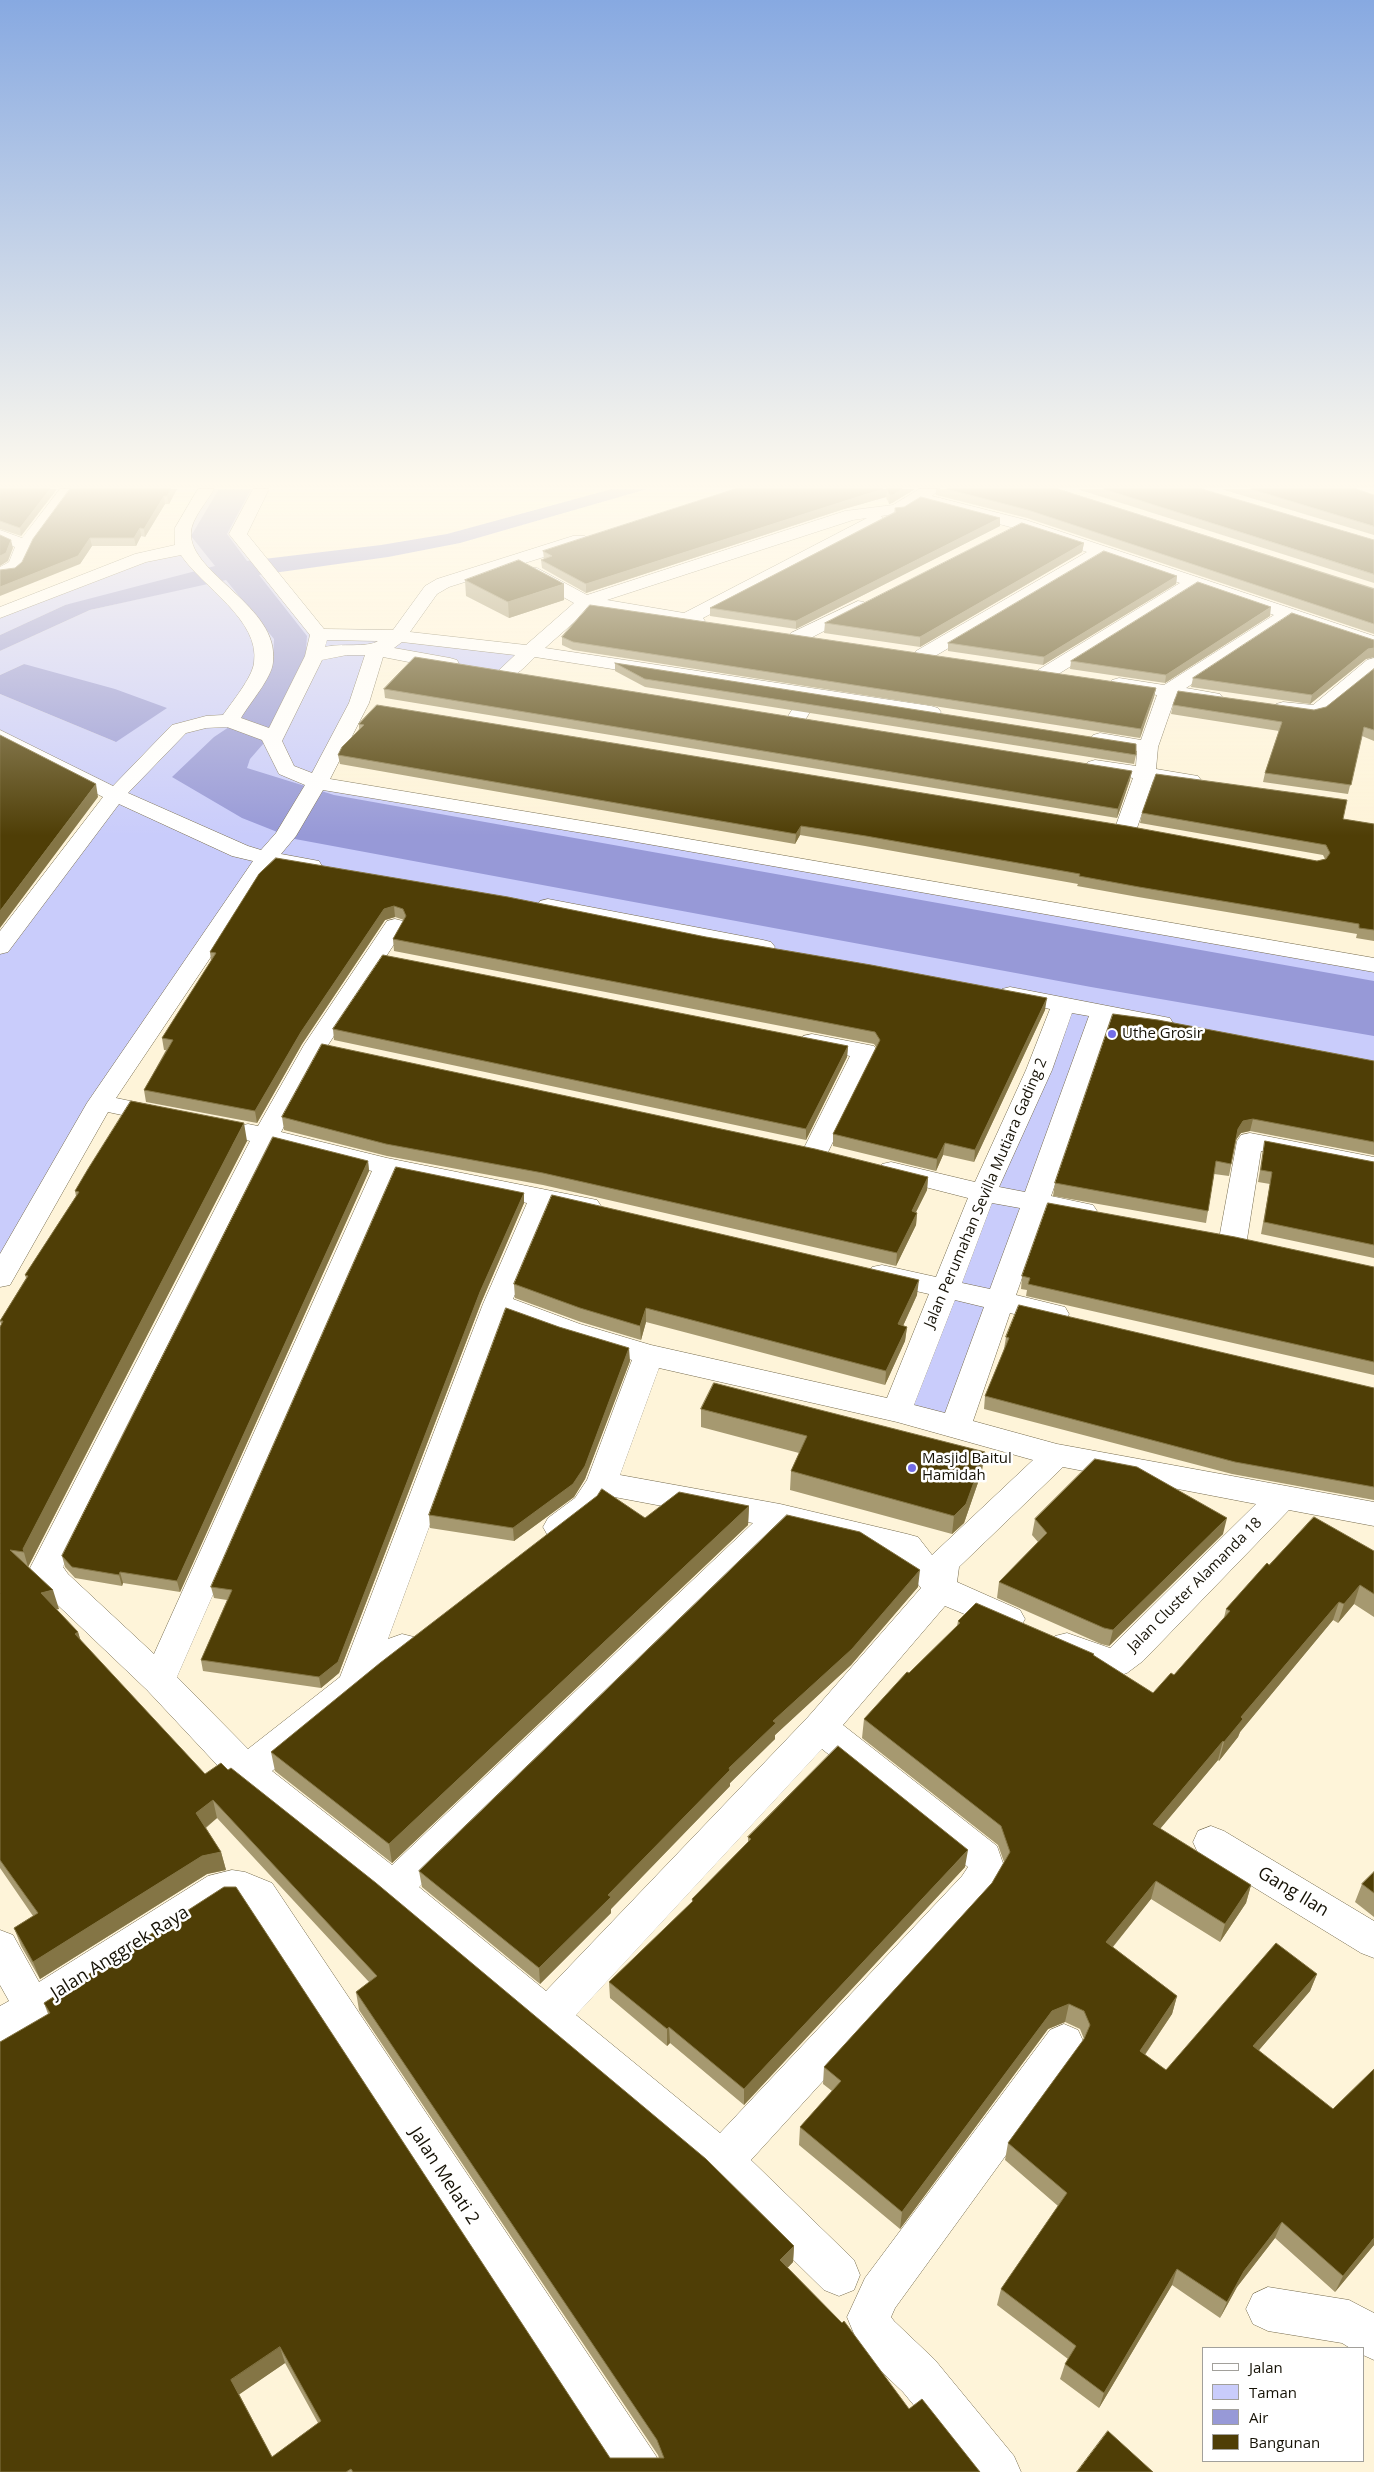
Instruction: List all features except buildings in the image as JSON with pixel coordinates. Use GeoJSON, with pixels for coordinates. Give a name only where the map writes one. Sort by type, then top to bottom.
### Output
{"type":"FeatureCollection","features":[{"type":"Feature","properties":{"kind":"street"},"geometry":{"type":"LineString","coordinates":[[0,613],[22,604]]}},
{"type":"Feature","properties":{"kind":"street"},"geometry":{"type":"LineString","coordinates":[[229,721],[264,664],[264,641],[236,604]]}},
{"type":"Feature","properties":{"kind":"street"},"geometry":{"type":"LineString","coordinates":[[295,604],[319,634],[398,636],[529,651],[946,715]]}},
{"type":"Feature","properties":{"kind":"street"},"geometry":{"type":"LineString","coordinates":[[0,1278],[100,1103],[266,858],[285,836],[316,783],[369,704],[375,652],[398,636],[421,604]]}},
{"type":"Feature","properties":{"kind":"street"},"geometry":{"type":"LineString","coordinates":[[487,670],[529,651],[583,604]]}},
{"type":"Feature","properties":{"kind":"street"},"geometry":{"type":"LineString","coordinates":[[599,604],[713,624]]}},
{"type":"Feature","properties":{"kind":"street"},"geometry":{"type":"LineString","coordinates":[[685,620],[715,604]]}},
{"type":"Feature","properties":{"kind":"street"},"geometry":{"type":"LineString","coordinates":[[798,636],[862,604]]}},
{"type":"Feature","properties":{"kind":"street"},"geometry":{"type":"LineString","coordinates":[[923,655],[1009,604]]}},
{"type":"Feature","properties":{"kind":"street"},"geometry":{"type":"LineString","coordinates":[[1045,674],[1158,604]]}},
{"type":"Feature","properties":{"kind":"street"},"geometry":{"type":"LineString","coordinates":[[1263,604],[1374,642]]}},
{"type":"Feature","properties":{"kind":"street"},"geometry":{"type":"LineString","coordinates":[[1126,828],[1146,774],[1148,747],[1168,691],[1289,613]]}},
{"type":"Feature","properties":{"kind":"street"},"geometry":{"type":"LineString","coordinates":[[272,742],[314,656],[319,634]]}},
{"type":"Feature","properties":{"kind":"street"},"geometry":{"type":"LineString","coordinates":[[780,634],[827,641]]}},
{"type":"Feature","properties":{"kind":"street"},"geometry":{"type":"LineString","coordinates":[[314,656],[338,649],[375,652],[535,677]]}},
{"type":"Feature","properties":{"kind":"street"},"geometry":{"type":"LineString","coordinates":[[904,652],[951,659]]}},
{"type":"Feature","properties":{"kind":"street"},"geometry":{"type":"LineString","coordinates":[[1262,705],[1315,712],[1374,664]]}},
{"type":"Feature","properties":{"kind":"street"},"geometry":{"type":"LineString","coordinates":[[1026,671],[1073,678]]}},
{"type":"Feature","properties":{"kind":"street"},"geometry":{"type":"LineString","coordinates":[[1102,682],[1233,701]]}},
{"type":"Feature","properties":{"kind":"street"},"geometry":{"type":"LineString","coordinates":[[797,718],[811,693]]}},
{"type":"Feature","properties":{"kind":"street"},"geometry":{"type":"LineString","coordinates":[[777,715],[816,721]]}},
{"type":"Feature","properties":{"kind":"street"},"geometry":{"type":"LineString","coordinates":[[0,947],[115,795],[179,729],[206,722],[229,721],[270,736],[286,770],[316,783],[625,834],[1374,965]]}},
{"type":"Feature","properties":{"kind":"street"},"geometry":{"type":"LineString","coordinates":[[0,736],[115,795],[240,850],[266,858],[334,870]]}},
{"type":"Feature","properties":{"kind":"street"},"geometry":{"type":"LineString","coordinates":[[1080,736],[1148,747]]}},
{"type":"Feature","properties":{"kind":"street"},"geometry":{"type":"LineString","coordinates":[[1078,763],[1212,783]]}},
{"type":"Feature","properties":{"kind":"street"},"geometry":{"type":"LineString","coordinates":[[527,902],[780,951]]}},
{"type":"Feature","properties":{"kind":"street"},"geometry":{"type":"LineString","coordinates":[[395,926],[387,958],[316,1045],[266,1135],[46,1568],[56,1583],[160,1680],[246,1771],[393,1888],[722,2161],[839,2275]]}},
{"type":"Feature","properties":{"kind":"street"},"geometry":{"type":"LineString","coordinates":[[985,989],[1180,1026]]}},
{"type":"Feature","properties":{"kind":"street","name":"Jalan Perumahan Sevilla Mutiara Gading 2"},"geometry":{"type":"LineString","coordinates":[[897,1411],[983,1192],[1039,1070],[1064,1004]]}},
{"type":"Feature","properties":{"kind":"street"},"geometry":{"type":"LineString","coordinates":[[956,1426],[1103,1011]]}},
{"type":"Feature","properties":{"kind":"street"},"geometry":{"type":"LineString","coordinates":[[787,1036],[865,1052],[805,1150],[843,1159]]}},
{"type":"Feature","properties":{"kind":"street"},"geometry":{"type":"LineString","coordinates":[[316,1045],[345,1051]]}},
{"type":"Feature","properties":{"kind":"street"},"geometry":{"type":"LineString","coordinates":[[1039,1070],[1077,1082]]}},
{"type":"Feature","properties":{"kind":"street"},"geometry":{"type":"LineString","coordinates":[[100,1103],[188,1120]]}},
{"type":"Feature","properties":{"kind":"street"},"geometry":{"type":"LineString","coordinates":[[226,1127],[266,1135],[387,1166],[610,1211]]}},
{"type":"Feature","properties":{"kind":"street"},"geometry":{"type":"LineString","coordinates":[[1233,1238],[1251,1129],[1374,1165]]}},
{"type":"Feature","properties":{"kind":"street"},"geometry":{"type":"LineString","coordinates":[[160,1680],[387,1166]]}},
{"type":"Feature","properties":{"kind":"street"},"geometry":{"type":"LineString","coordinates":[[871,1166],[983,1192],[1111,1216]]}},
{"type":"Feature","properties":{"kind":"street"},"geometry":{"type":"LineString","coordinates":[[356,1682],[497,1304],[543,1196]]}},
{"type":"Feature","properties":{"kind":"street"},"geometry":{"type":"LineString","coordinates":[[1204,1233],[1261,1245]]}},
{"type":"Feature","properties":{"kind":"street"},"geometry":{"type":"LineString","coordinates":[[858,1269],[1085,1322]]}},
{"type":"Feature","properties":{"kind":"street"},"geometry":{"type":"LineString","coordinates":[[497,1304],[570,1331],[649,1355],[897,1411],[1057,1455],[1374,1514]]}},
{"type":"Feature","properties":{"kind":"street"},"geometry":{"type":"LineString","coordinates":[[532,1547],[586,1506],[601,1483],[649,1355]]}},
{"type":"Feature","properties":{"kind":"street"},"geometry":{"type":"LineString","coordinates":[[548,2017],[820,1727],[940,1589],[944,1562],[1057,1455]]}},
{"type":"Feature","properties":{"kind":"street"},"geometry":{"type":"LineString","coordinates":[[601,1483],[780,1516],[907,1546],[940,1589]]}},
{"type":"Feature","properties":{"kind":"street","name":"Jalan Cluster Alamanda 18"},"geometry":{"type":"LineString","coordinates":[[940,1589],[1096,1659],[1115,1663],[1131,1651],[1282,1497]]}},
{"type":"Feature","properties":{"kind":"street"},"geometry":{"type":"LineString","coordinates":[[393,1888],[780,1516]]}},
{"type":"Feature","properties":{"kind":"street"},"geometry":{"type":"LineString","coordinates":[[246,1771],[425,1629]]}},
{"type":"Feature","properties":{"kind":"street"},"geometry":{"type":"LineString","coordinates":[[722,2161],[975,1888],[987,1869],[984,1857],[820,1727]]}},
{"type":"Feature","properties":{"kind":"street","name":"Gang Ilan"},"geometry":{"type":"LineString","coordinates":[[1211,1842],[1374,1941]]}},
{"type":"Feature","properties":{"kind":"street","name":"Jalan Anggrek Raya"},"geometry":{"type":"LineString","coordinates":[[0,2028],[222,1888],[243,1886]]}},
{"type":"Feature","properties":{"kind":"street","name":"Jalan Melati 2"},"geometry":{"type":"LineString","coordinates":[[243,1886],[259,1895],[640,2472]]}},
{"type":"Feature","properties":{"kind":"street"},"geometry":{"type":"LineString","coordinates":[[0,1947],[33,2008]]}},
{"type":"Feature","properties":{"kind":"street"},"geometry":{"type":"LineString","coordinates":[[998,2472],[919,2376],[878,2337],[868,2316],[880,2293],[1064,2043]]}},
{"type":"Feature","properties":{"kind":"street"},"geometry":{"type":"LineString","coordinates":[[1268,2309],[1349,2322],[1374,2338]]}},
{"type":"Feature","properties":{"kind":"green space"},"geometry":{"type":"Polygon","coordinates":[[[20,604],[69,604],[0,635],[0,613],[20,604]]]}},
{"type":"Feature","properties":{"kind":"green space"},"geometry":{"type":"Polygon","coordinates":[[[115,604],[295,604],[319,634],[529,651],[506,673],[375,652],[317,783],[1374,965],[1374,1065],[1103,1011],[956,1426],[897,1411],[1063,1004],[266,858],[0,1278],[0,947],[115,795],[0,736],[0,694],[116,742],[24,664],[0,675],[0,651],[90,610],[115,604]]]}},
{"type":"Feature","properties":{"kind":"water"},"geometry":{"type":"Polygon","coordinates":[[[116,604],[90,610],[0,651],[0,635],[65,605],[116,604]]]}},
{"type":"Feature","properties":{"kind":"water"},"geometry":{"type":"Polygon","coordinates":[[[246,604],[282,604],[307,636],[305,664],[270,736],[250,759],[247,768],[334,795],[1374,981],[1374,1036],[1091,987],[295,839],[242,818],[172,777],[214,737],[235,723],[273,664],[274,639],[246,604]]]}},
{"type":"Feature","properties":{"kind":"water"},"geometry":{"type":"Polygon","coordinates":[[[24,664],[115,689],[167,708],[116,742],[0,694],[0,675],[24,664]]]}},
{"type":"Feature","properties":{"kind":"place","name":"Uthe Grosir"},"geometry":{"type":"Point","coordinates":[1112,1034]}},
{"type":"Feature","properties":{"kind":"place","name":"Masjid Baitul Hamidah"},"geometry":{"type":"Point","coordinates":[912,1468]}}]}
